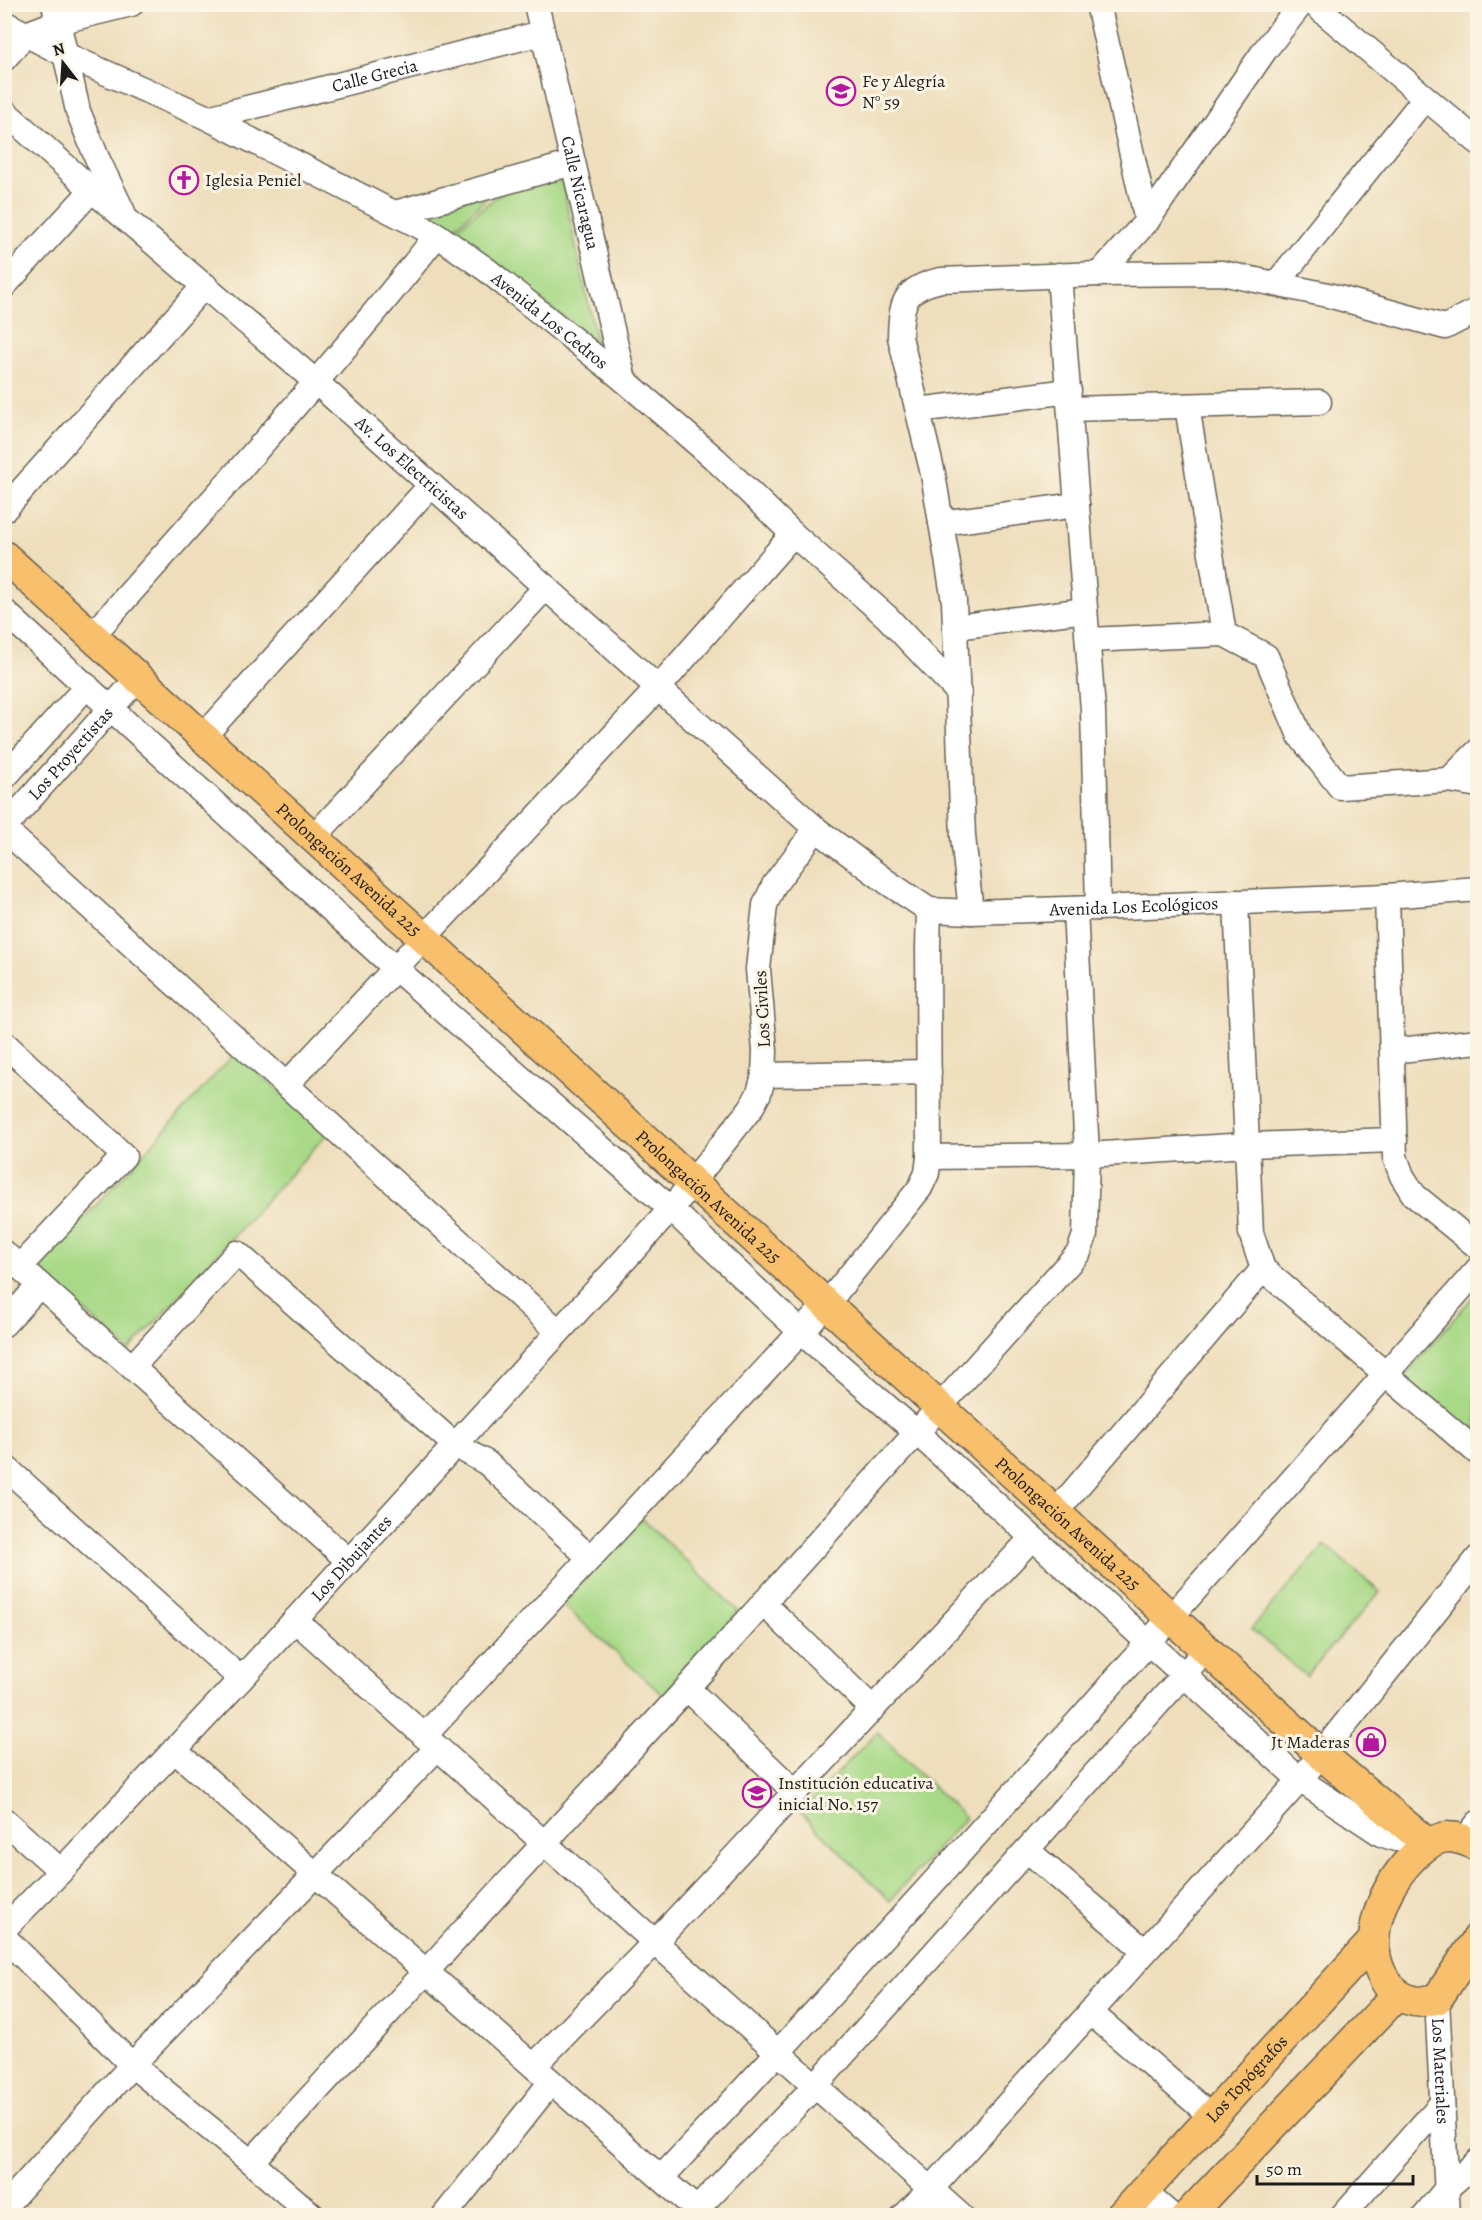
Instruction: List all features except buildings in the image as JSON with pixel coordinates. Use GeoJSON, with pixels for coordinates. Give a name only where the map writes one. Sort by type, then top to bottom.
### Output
{"type":"FeatureCollection","features":[{"type":"Feature","properties":{"kind":"main road","name":"Prolongación Avenida 225"},"geometry":{"type":"LineString","coordinates":[[4,556],[1322,1755],[1422,1838]]}},
{"type":"Feature","properties":{"kind":"main road"},"geometry":{"type":"LineString","coordinates":[[1475,1840],[1445,1837],[1422,1838],[1397,1874],[1381,1905],[1373,1941],[1377,1964],[1386,1983],[1397,1995],[1416,2002],[1437,1999],[1478,1938]]}},
{"type":"Feature","properties":{"kind":"main road","name":"Los Topógrafos"},"geometry":{"type":"LineString","coordinates":[[1121,2216],[1210,2116],[1373,1941]]}},
{"type":"Feature","properties":{"kind":"main road"},"geometry":{"type":"LineString","coordinates":[[1187,2216],[1397,1995]]}},
{"type":"Feature","properties":{"kind":"street"},"geometry":{"type":"LineString","coordinates":[[4,59],[26,34],[56,13],[131,4]]}},
{"type":"Feature","properties":{"kind":"street","name":"Calle Nicaragua"},"geometry":{"type":"LineString","coordinates":[[536,4],[624,380]]}},
{"type":"Feature","properties":{"kind":"street"},"geometry":{"type":"LineString","coordinates":[[1098,4],[1147,221]]}},
{"type":"Feature","properties":{"kind":"street"},"geometry":{"type":"LineString","coordinates":[[1099,274],[1147,221],[1264,50],[1302,4]]}},
{"type":"Feature","properties":{"kind":"street"},"geometry":{"type":"LineString","coordinates":[[1314,4],[1478,142]]}},
{"type":"Feature","properties":{"kind":"street"},"geometry":{"type":"LineString","coordinates":[[56,13],[78,111],[127,220]]}},
{"type":"Feature","properties":{"kind":"street","name":"Avenida Los Cedros"},"geometry":{"type":"LineString","coordinates":[[4,23],[66,55],[208,118],[395,213],[437,235],[487,270],[624,380],[715,459],[887,617],[959,693]]}},
{"type":"Feature","properties":{"kind":"street","name":"Calle Grecia"},"geometry":{"type":"LineString","coordinates":[[208,118],[542,33]]}},
{"type":"Feature","properties":{"kind":"street"},"geometry":{"type":"LineString","coordinates":[[1276,284],[1425,98]]}},
{"type":"Feature","properties":{"kind":"street","name":"Av. Los Electricistas"},"geometry":{"type":"LineString","coordinates":[[4,111],[92,190],[316,382],[816,829]]}},
{"type":"Feature","properties":{"kind":"street"},"geometry":{"type":"LineString","coordinates":[[395,213],[573,163]]}},
{"type":"Feature","properties":{"kind":"street"},"geometry":{"type":"LineString","coordinates":[[4,286],[92,190]]}},
{"type":"Feature","properties":{"kind":"street"},"geometry":{"type":"LineString","coordinates":[[91,637],[316,382],[396,288],[437,235]]}},
{"type":"Feature","properties":{"kind":"street"},"geometry":{"type":"LineString","coordinates":[[971,912],[963,836],[954,601],[933,474],[900,337],[901,314],[907,297],[922,284],[941,280],[1099,274],[1222,273],[1328,295],[1445,327],[1478,310]]}},
{"type":"Feature","properties":{"kind":"street"},"geometry":{"type":"LineString","coordinates":[[251,2162],[687,1688],[1079,1252],[1085,1235],[1088,1155],[1087,908],[1093,710],[1059,275]]}},
{"type":"Feature","properties":{"kind":"street"},"geometry":{"type":"LineString","coordinates":[[4,510],[205,285]]}},
{"type":"Feature","properties":{"kind":"street"},"geometry":{"type":"LineString","coordinates":[[918,410],[1069,400],[1187,406],[1319,402]]}},
{"type":"Feature","properties":{"kind":"street"},"geometry":{"type":"LineString","coordinates":[[1187,406],[1224,634]]}},
{"type":"Feature","properties":{"kind":"street"},"geometry":{"type":"LineString","coordinates":[[202,738],[431,485]]}},
{"type":"Feature","properties":{"kind":"street"},"geometry":{"type":"LineString","coordinates":[[941,523],[1077,505]]}},
{"type":"Feature","properties":{"kind":"street"},"geometry":{"type":"LineString","coordinates":[[286,1085],[658,687],[794,534]]}},
{"type":"Feature","properties":{"kind":"street"},"geometry":{"type":"LineString","coordinates":[[313,838],[546,587]]}},
{"type":"Feature","properties":{"kind":"street"},"geometry":{"type":"LineString","coordinates":[[956,627],[1084,610]]}},
{"type":"Feature","properties":{"kind":"street","name":"Prolongación Avenida 225"},"geometry":{"type":"LineString","coordinates":[[4,611],[395,968],[671,1209],[800,1331],[916,1432],[1300,1780],[1380,1834],[1396,1839],[1422,1838]]}},
{"type":"Feature","properties":{"kind":"street"},"geometry":{"type":"LineString","coordinates":[[1088,640],[1224,634],[1266,656],[1300,736],[1340,787],[1449,780],[1478,785]]}},
{"type":"Feature","properties":{"kind":"street","name":"Los Proyectistas"},"geometry":{"type":"LineString","coordinates":[[4,828],[138,678]]}},
{"type":"Feature","properties":{"kind":"street"},"geometry":{"type":"LineString","coordinates":[[4,778],[87,686]]}},
{"type":"Feature","properties":{"kind":"street"},"geometry":{"type":"LineString","coordinates":[[1449,780],[1478,751]]}},
{"type":"Feature","properties":{"kind":"street"},"geometry":{"type":"LineString","coordinates":[[4,828],[558,1331]]}},
{"type":"Feature","properties":{"kind":"street"},"geometry":{"type":"LineString","coordinates":[[4,2207],[132,2065],[316,1876],[590,1558],[826,1305],[920,1188],[927,1173],[929,1158],[930,910],[887,882],[816,829]]}},
{"type":"Feature","properties":{"kind":"street","name":"Los Civiles"},"geometry":{"type":"LineString","coordinates":[[693,1183],[752,1108],[759,1093],[764,1075],[765,1051],[758,969],[765,905],[774,885],[816,829]]}},
{"type":"Feature","properties":{"kind":"street","name":"Avenida Los Ecológicos"},"geometry":{"type":"LineString","coordinates":[[930,910],[971,912],[1087,908],[1387,896],[1478,889]]}},
{"type":"Feature","properties":{"kind":"street"},"geometry":{"type":"LineString","coordinates":[[1387,896],[1395,1157],[1402,1176],[1414,1195],[1478,1248]]}},
{"type":"Feature","properties":{"kind":"street"},"geometry":{"type":"LineString","coordinates":[[1236,902],[1251,1233],[1263,1269],[1384,1375],[1478,1453]]}},
{"type":"Feature","properties":{"kind":"street"},"geometry":{"type":"LineString","coordinates":[[1392,1051],[1478,1041]]}},
{"type":"Feature","properties":{"kind":"street"},"geometry":{"type":"LineString","coordinates":[[4,1043],[124,1156],[12,1260],[349,1561]]}},
{"type":"Feature","properties":{"kind":"street"},"geometry":{"type":"LineString","coordinates":[[764,1075],[929,1072]]}},
{"type":"Feature","properties":{"kind":"street"},"geometry":{"type":"LineString","coordinates":[[929,1158],[1088,1155],[1247,1145],[1395,1140]]}},
{"type":"Feature","properties":{"kind":"street","name":"Los Dibujantes"},"geometry":{"type":"LineString","coordinates":[[4,1929],[241,1679],[693,1183]]}},
{"type":"Feature","properties":{"kind":"street"},"geometry":{"type":"LineString","coordinates":[[132,1367],[237,1253],[455,1445],[487,1463],[590,1558]]}},
{"type":"Feature","properties":{"kind":"street"},"geometry":{"type":"LineString","coordinates":[[1055,1513],[1263,1269]]}},
{"type":"Feature","properties":{"kind":"street"},"geometry":{"type":"LineString","coordinates":[[661,2178],[779,2053],[1149,1643],[1478,1269]]}},
{"type":"Feature","properties":{"kind":"street"},"geometry":{"type":"LineString","coordinates":[[4,1324],[40,1285]]}},
{"type":"Feature","properties":{"kind":"street"},"geometry":{"type":"LineString","coordinates":[[8,1476],[241,1679]]}},
{"type":"Feature","properties":{"kind":"street"},"geometry":{"type":"LineString","coordinates":[[444,2216],[543,2074],[655,1942],[1032,1538]]}},
{"type":"Feature","properties":{"kind":"street"},"geometry":{"type":"LineString","coordinates":[[904,2216],[1322,1755],[1478,1558]]}},
{"type":"Feature","properties":{"kind":"street"},"geometry":{"type":"LineString","coordinates":[[763,1603],[873,1708]]}},
{"type":"Feature","properties":{"kind":"street"},"geometry":{"type":"LineString","coordinates":[[295,1620],[961,2216]]}},
{"type":"Feature","properties":{"kind":"street"},"geometry":{"type":"LineString","coordinates":[[174,1750],[700,2212],[1206,1650]]}},
{"type":"Feature","properties":{"kind":"street"},"geometry":{"type":"LineString","coordinates":[[687,1688],[795,1792]]}},
{"type":"Feature","properties":{"kind":"street"},"geometry":{"type":"LineString","coordinates":[[4,1820],[61,1871]]}},
{"type":"Feature","properties":{"kind":"street"},"geometry":{"type":"LineString","coordinates":[[1027,1850],[1145,1951]]}},
{"type":"Feature","properties":{"kind":"street"},"geometry":{"type":"LineString","coordinates":[[4,1937],[132,2065],[313,2216]]}},
{"type":"Feature","properties":{"kind":"street","name":"Los Materiales"},"geometry":{"type":"LineString","coordinates":[[1437,1999],[1448,2216]]}},
{"type":"Feature","properties":{"kind":"street"},"geometry":{"type":"LineString","coordinates":[[1090,2012],[1210,2116]]}},
{"type":"Feature","properties":{"kind":"street"},"geometry":{"type":"LineString","coordinates":[[1342,2216],[1442,2103]]}},
{"type":"Feature","properties":{"kind":"street"},"geometry":{"type":"LineString","coordinates":[[1424,2216],[1447,2188],[1478,2161]]}},
{"type":"Feature","properties":{"kind":"street"},"geometry":{"type":"LineString","coordinates":[[1143,2191],[1172,2216]]}},
{"type":"Feature","properties":{"kind":"green space"},"geometry":{"type":"Polygon","coordinates":[[[560,173],[597,344],[453,231],[515,182],[560,173]]]}},
{"type":"Feature","properties":{"kind":"green space"},"geometry":{"type":"Polygon","coordinates":[[[498,187],[449,233],[429,211],[498,187]]]}},
{"type":"Feature","properties":{"kind":"green space"},"geometry":{"type":"Polygon","coordinates":[[[236,1052],[327,1134],[129,1351],[38,1269],[236,1052]]]}},
{"type":"Feature","properties":{"kind":"green space"},"geometry":{"type":"Polygon","coordinates":[[[1477,1292],[1477,1442],[1400,1381],[1477,1292]]]}},
{"type":"Feature","properties":{"kind":"green space"},"geometry":{"type":"Polygon","coordinates":[[[642,1518],[738,1611],[666,1698],[562,1604],[642,1518]]]}},
{"type":"Feature","properties":{"kind":"green space"},"geometry":{"type":"Polygon","coordinates":[[[1325,1545],[1380,1592],[1306,1676],[1251,1629],[1325,1545]]]}},
{"type":"Feature","properties":{"kind":"green space"},"geometry":{"type":"Polygon","coordinates":[[[877,1732],[965,1818],[890,1901],[800,1812],[877,1732]]]}},
{"type":"Feature","properties":{"kind":"place","name":"Fe y Alegría N° 59"},"geometry":{"type":"Point","coordinates":[841,91]}},
{"type":"Feature","properties":{"kind":"place","name":"Iglesia Peniel"},"geometry":{"type":"Point","coordinates":[184,180]}},
{"type":"Feature","properties":{"kind":"place","name":"Jt Maderas"},"geometry":{"type":"Point","coordinates":[1371,1742]}},
{"type":"Feature","properties":{"kind":"place","name":"Institución educativa inicial No. 157"},"geometry":{"type":"Point","coordinates":[757,1793]}}]}
